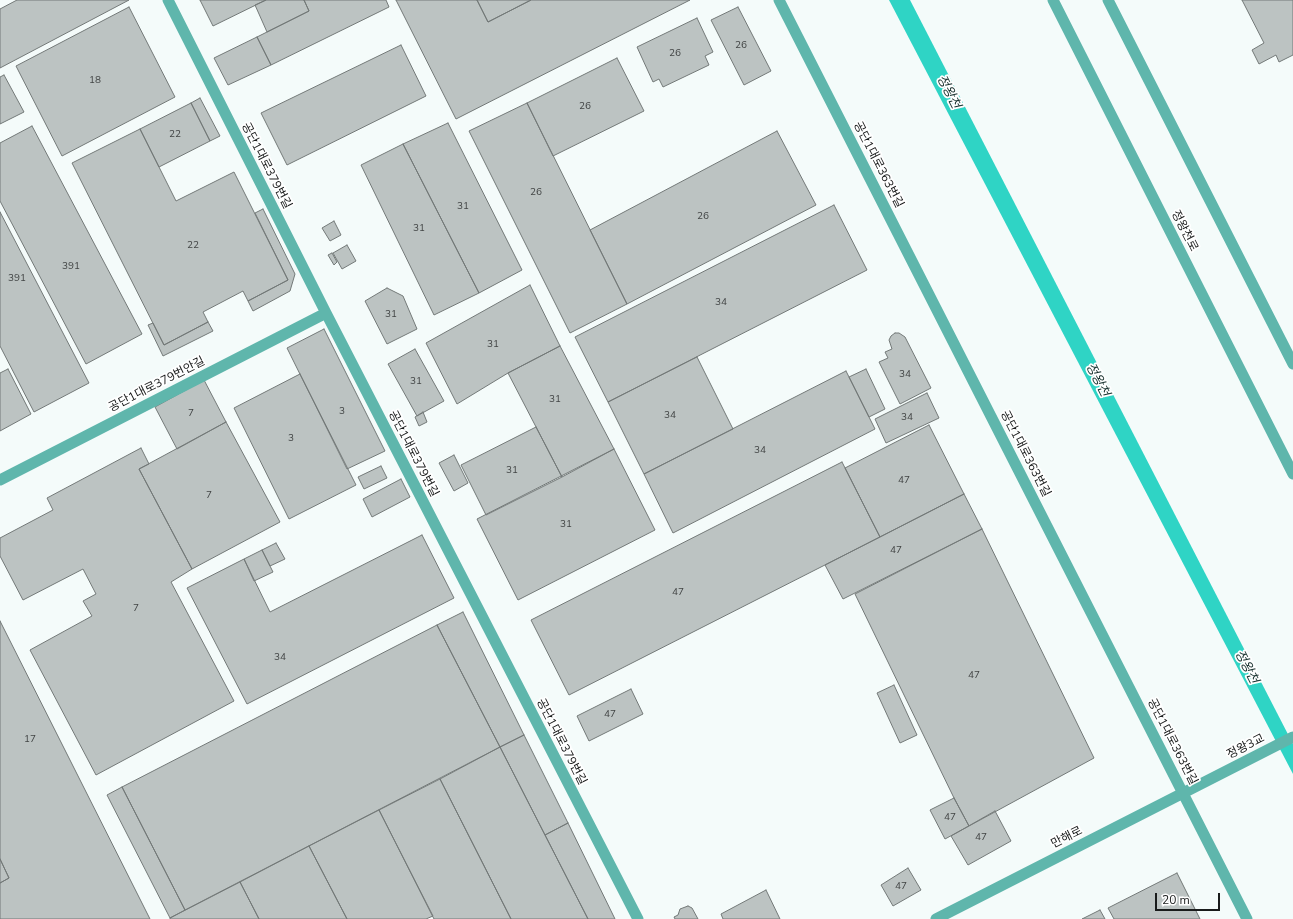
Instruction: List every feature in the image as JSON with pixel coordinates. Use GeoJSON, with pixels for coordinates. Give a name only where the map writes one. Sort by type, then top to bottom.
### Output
{"type":"FeatureCollection","features":[{"type":"Feature","properties":{"kind":"street","name":"공단1대로379번길"},"geometry":{"type":"LineString","coordinates":[[168,0],[326,313],[638,919]]}},
{"type":"Feature","properties":{"kind":"street","name":"공단1대로363번길"},"geometry":{"type":"LineString","coordinates":[[779,0],[1247,919]]}},
{"type":"Feature","properties":{"kind":"street","name":"정왕천로"},"geometry":{"type":"LineString","coordinates":[[1053,0],[1293,474]]}},
{"type":"Feature","properties":{"kind":"street"},"geometry":{"type":"LineString","coordinates":[[1108,0],[1293,364]]}},
{"type":"Feature","properties":{"kind":"street","name":"공단1대로379번안길"},"geometry":{"type":"LineString","coordinates":[[0,480],[326,313]]}},
{"type":"Feature","properties":{"kind":"street","name":"정왕3교"},"geometry":{"type":"LineString","coordinates":[[1210,780],[1293,737]]}},
{"type":"Feature","properties":{"kind":"street","name":"만해로"},"geometry":{"type":"LineString","coordinates":[[936,919],[1210,780]]}},
{"type":"Feature","properties":{"kind":"water","name":"정왕천"},"geometry":{"type":"Polygon","coordinates":[[[889,0],[910,0],[1293,744],[1293,774],[889,0]]]}},
{"type":"Feature","properties":{"kind":"building"},"geometry":{"type":"Polygon","coordinates":[[[17,0],[129,0],[0,68],[0,9],[17,0]]]}},
{"type":"Feature","properties":{"kind":"building"},"geometry":{"type":"Polygon","coordinates":[[[200,0],[266,0],[213,26],[200,0]]]}},
{"type":"Feature","properties":{"kind":"building"},"geometry":{"type":"Polygon","coordinates":[[[266,0],[304,0],[309,11],[267,32],[255,5],[266,0]]]}},
{"type":"Feature","properties":{"kind":"building"},"geometry":{"type":"Polygon","coordinates":[[[304,0],[386,0],[389,7],[271,65],[257,37],[309,11],[304,0]]]}},
{"type":"Feature","properties":{"kind":"building"},"geometry":{"type":"Polygon","coordinates":[[[396,0],[477,0],[488,22],[531,0],[690,0],[456,119],[396,0]]]}},
{"type":"Feature","properties":{"kind":"building"},"geometry":{"type":"Polygon","coordinates":[[[477,0],[531,0],[488,22],[477,0]]]}},
{"type":"Feature","properties":{"kind":"building"},"geometry":{"type":"Polygon","coordinates":[[[1242,0],[1293,0],[1293,55],[1279,62],[1276,55],[1259,64],[1252,50],[1264,43],[1242,0]]]}},
{"type":"Feature","properties":{"kind":"building"},"geometry":{"type":"Polygon","coordinates":[[[129,7],[175,97],[62,156],[16,66],[129,7]]]}},
{"type":"Feature","properties":{"kind":"building"},"geometry":{"type":"Polygon","coordinates":[[[738,7],[771,71],[744,85],[711,20],[738,7]]]}},
{"type":"Feature","properties":{"kind":"building"},"geometry":{"type":"Polygon","coordinates":[[[697,18],[713,52],[705,56],[709,65],[663,87],[659,79],[653,82],[637,47],[697,18]]]}},
{"type":"Feature","properties":{"kind":"building"},"geometry":{"type":"Polygon","coordinates":[[[257,37],[271,65],[228,85],[214,58],[257,37]]]}},
{"type":"Feature","properties":{"kind":"building"},"geometry":{"type":"Polygon","coordinates":[[[401,45],[426,96],[287,165],[261,113],[401,45]]]}},
{"type":"Feature","properties":{"kind":"building"},"geometry":{"type":"Polygon","coordinates":[[[617,58],[644,111],[553,156],[527,103],[617,58]]]}},
{"type":"Feature","properties":{"kind":"building"},"geometry":{"type":"Polygon","coordinates":[[[4,75],[24,112],[0,124],[0,77],[4,75]]]}},
{"type":"Feature","properties":{"kind":"building"},"geometry":{"type":"Polygon","coordinates":[[[200,98],[220,136],[210,141],[191,103],[200,98]]]}},
{"type":"Feature","properties":{"kind":"building"},"geometry":{"type":"Polygon","coordinates":[[[191,103],[210,141],[159,167],[140,129],[191,103]]]}},
{"type":"Feature","properties":{"kind":"building"},"geometry":{"type":"Polygon","coordinates":[[[527,103],[627,304],[570,333],[469,131],[527,103]]]}},
{"type":"Feature","properties":{"kind":"building"},"geometry":{"type":"Polygon","coordinates":[[[448,123],[522,270],[479,293],[403,144],[448,123]]]}},
{"type":"Feature","properties":{"kind":"building"},"geometry":{"type":"Polygon","coordinates":[[[32,126],[142,334],[86,364],[0,201],[0,143],[32,126]]]}},
{"type":"Feature","properties":{"kind":"building"},"geometry":{"type":"Polygon","coordinates":[[[140,129],[176,201],[234,172],[288,280],[248,301],[243,291],[203,312],[208,322],[164,345],[72,163],[140,129]]]}},
{"type":"Feature","properties":{"kind":"building"},"geometry":{"type":"Polygon","coordinates":[[[777,131],[816,205],[627,304],[590,230],[777,131]]]}},
{"type":"Feature","properties":{"kind":"building"},"geometry":{"type":"Polygon","coordinates":[[[403,144],[479,293],[434,315],[361,165],[403,144]]]}},
{"type":"Feature","properties":{"kind":"building"},"geometry":{"type":"Polygon","coordinates":[[[834,205],[867,270],[608,402],[575,337],[834,205]]]}},
{"type":"Feature","properties":{"kind":"building"},"geometry":{"type":"Polygon","coordinates":[[[263,209],[295,274],[290,291],[253,311],[248,301],[288,280],[255,213],[263,209]]]}},
{"type":"Feature","properties":{"kind":"building"},"geometry":{"type":"Polygon","coordinates":[[[0,212],[89,383],[34,412],[0,346],[0,212]]]}},
{"type":"Feature","properties":{"kind":"building"},"geometry":{"type":"Polygon","coordinates":[[[334,221],[341,235],[330,241],[322,228],[334,221]]]}},
{"type":"Feature","properties":{"kind":"building"},"geometry":{"type":"Polygon","coordinates":[[[347,245],[356,261],[342,269],[333,253],[347,245]]]}},
{"type":"Feature","properties":{"kind":"building"},"geometry":{"type":"Polygon","coordinates":[[[332,253],[337,262],[334,265],[328,255],[332,253]]]}},
{"type":"Feature","properties":{"kind":"building"},"geometry":{"type":"Polygon","coordinates":[[[530,285],[560,346],[508,373],[457,404],[426,343],[530,285]]]}},
{"type":"Feature","properties":{"kind":"building"},"geometry":{"type":"Polygon","coordinates":[[[387,288],[403,296],[417,329],[387,344],[365,301],[387,288]]]}},
{"type":"Feature","properties":{"kind":"building"},"geometry":{"type":"Polygon","coordinates":[[[208,322],[213,331],[163,356],[148,325],[153,323],[164,345],[208,322]]]}},
{"type":"Feature","properties":{"kind":"building"},"geometry":{"type":"Polygon","coordinates":[[[324,329],[385,451],[347,469],[287,348],[324,329]]]}},
{"type":"Feature","properties":{"kind":"building"},"geometry":{"type":"Polygon","coordinates":[[[895,333],[899,333],[905,337],[931,388],[900,404],[879,362],[888,358],[885,352],[892,349],[889,340],[895,333]]]}},
{"type":"Feature","properties":{"kind":"building"},"geometry":{"type":"Polygon","coordinates":[[[560,346],[614,449],[562,477],[508,373],[560,346]]]}},
{"type":"Feature","properties":{"kind":"building"},"geometry":{"type":"Polygon","coordinates":[[[415,349],[444,401],[417,416],[388,364],[415,349]]]}},
{"type":"Feature","properties":{"kind":"building"},"geometry":{"type":"Polygon","coordinates":[[[697,357],[733,429],[644,474],[608,402],[697,357]]]}},
{"type":"Feature","properties":{"kind":"building"},"geometry":{"type":"Polygon","coordinates":[[[8,369],[31,414],[0,431],[0,373],[8,369]]]}},
{"type":"Feature","properties":{"kind":"building"},"geometry":{"type":"Polygon","coordinates":[[[866,369],[885,409],[869,417],[849,377],[866,369]]]}},
{"type":"Feature","properties":{"kind":"building"},"geometry":{"type":"Polygon","coordinates":[[[846,371],[875,429],[673,533],[644,474],[846,371]]]}},
{"type":"Feature","properties":{"kind":"building"},"geometry":{"type":"Polygon","coordinates":[[[300,374],[356,485],[289,519],[234,408],[300,374]]]}},
{"type":"Feature","properties":{"kind":"building"},"geometry":{"type":"Polygon","coordinates":[[[204,380],[226,422],[177,449],[155,407],[204,380]]]}},
{"type":"Feature","properties":{"kind":"building"},"geometry":{"type":"Polygon","coordinates":[[[927,393],[939,418],[886,443],[875,419],[927,393]]]}},
{"type":"Feature","properties":{"kind":"building"},"geometry":{"type":"Polygon","coordinates":[[[423,412],[427,422],[419,426],[415,417],[423,412]]]}},
{"type":"Feature","properties":{"kind":"building"},"geometry":{"type":"Polygon","coordinates":[[[226,422],[280,522],[192,569],[139,469],[226,422]]]}},
{"type":"Feature","properties":{"kind":"building"},"geometry":{"type":"Polygon","coordinates":[[[929,425],[964,494],[880,537],[845,468],[929,425]]]}},
{"type":"Feature","properties":{"kind":"building"},"geometry":{"type":"Polygon","coordinates":[[[536,427],[562,477],[486,515],[461,465],[536,427]]]}},
{"type":"Feature","properties":{"kind":"building"},"geometry":{"type":"Polygon","coordinates":[[[141,448],[149,464],[139,469],[192,569],[171,582],[234,701],[96,775],[30,650],[92,616],[83,601],[96,594],[83,569],[23,600],[0,556],[0,538],[53,510],[47,498],[141,448]]]}},
{"type":"Feature","properties":{"kind":"building"},"geometry":{"type":"Polygon","coordinates":[[[614,449],[655,530],[518,600],[477,519],[614,449]]]}},
{"type":"Feature","properties":{"kind":"building"},"geometry":{"type":"Polygon","coordinates":[[[454,455],[468,483],[454,491],[439,463],[454,455]]]}},
{"type":"Feature","properties":{"kind":"building"},"geometry":{"type":"Polygon","coordinates":[[[842,462],[880,537],[569,695],[531,620],[842,462]]]}},
{"type":"Feature","properties":{"kind":"building"},"geometry":{"type":"Polygon","coordinates":[[[381,466],[387,478],[364,489],[358,477],[381,466]]]}},
{"type":"Feature","properties":{"kind":"building"},"geometry":{"type":"Polygon","coordinates":[[[401,479],[410,497],[372,517],[363,499],[401,479]]]}},
{"type":"Feature","properties":{"kind":"building"},"geometry":{"type":"Polygon","coordinates":[[[964,494],[982,529],[843,599],[825,565],[964,494]]]}},
{"type":"Feature","properties":{"kind":"building"},"geometry":{"type":"Polygon","coordinates":[[[982,529],[1094,758],[969,826],[855,594],[982,529]]]}},
{"type":"Feature","properties":{"kind":"building"},"geometry":{"type":"Polygon","coordinates":[[[422,535],[454,598],[247,704],[187,588],[244,559],[270,612],[422,535]]]}},
{"type":"Feature","properties":{"kind":"building"},"geometry":{"type":"Polygon","coordinates":[[[276,543],[285,559],[270,566],[262,550],[276,543]]]}},
{"type":"Feature","properties":{"kind":"building"},"geometry":{"type":"Polygon","coordinates":[[[262,550],[273,572],[254,581],[244,559],[262,550]]]}},
{"type":"Feature","properties":{"kind":"building"},"geometry":{"type":"Polygon","coordinates":[[[463,612],[524,735],[500,747],[437,625],[463,612]]]}},
{"type":"Feature","properties":{"kind":"building"},"geometry":{"type":"Polygon","coordinates":[[[0,621],[150,919],[0,919],[0,883],[9,878],[0,859],[0,621]]]}},
{"type":"Feature","properties":{"kind":"building"},"geometry":{"type":"Polygon","coordinates":[[[437,625],[500,747],[185,910],[122,787],[437,625]]]}},
{"type":"Feature","properties":{"kind":"building"},"geometry":{"type":"Polygon","coordinates":[[[894,685],[917,735],[900,743],[877,693],[894,685]]]}},
{"type":"Feature","properties":{"kind":"building"},"geometry":{"type":"Polygon","coordinates":[[[631,689],[643,714],[589,741],[577,716],[631,689]]]}},
{"type":"Feature","properties":{"kind":"building"},"geometry":{"type":"Polygon","coordinates":[[[524,735],[568,823],[545,835],[500,747],[524,735]]]}},
{"type":"Feature","properties":{"kind":"building"},"geometry":{"type":"Polygon","coordinates":[[[500,747],[588,919],[511,919],[440,779],[500,747]]]}},
{"type":"Feature","properties":{"kind":"building"},"geometry":{"type":"Polygon","coordinates":[[[440,779],[511,919],[434,919],[379,810],[440,779]]]}},
{"type":"Feature","properties":{"kind":"building"},"geometry":{"type":"Polygon","coordinates":[[[122,787],[185,910],[170,918],[107,795],[122,787]]]}},
{"type":"Feature","properties":{"kind":"building"},"geometry":{"type":"Polygon","coordinates":[[[954,798],[969,826],[945,839],[930,810],[954,798]]]}},
{"type":"Feature","properties":{"kind":"building"},"geometry":{"type":"Polygon","coordinates":[[[379,810],[433,916],[426,919],[347,919],[309,846],[379,810]]]}},
{"type":"Feature","properties":{"kind":"building"},"geometry":{"type":"Polygon","coordinates":[[[995,811],[1011,841],[968,865],[951,836],[995,811]]]}},
{"type":"Feature","properties":{"kind":"building"},"geometry":{"type":"Polygon","coordinates":[[[568,823],[615,919],[588,919],[545,835],[568,823]]]}},
{"type":"Feature","properties":{"kind":"building"},"geometry":{"type":"Polygon","coordinates":[[[309,846],[347,919],[259,919],[240,882],[309,846]]]}},
{"type":"Feature","properties":{"kind":"building"},"geometry":{"type":"Polygon","coordinates":[[[0,859],[9,878],[0,883],[0,859]]]}},
{"type":"Feature","properties":{"kind":"building"},"geometry":{"type":"Polygon","coordinates":[[[908,868],[921,890],[893,906],[881,885],[908,868]]]}},
{"type":"Feature","properties":{"kind":"building"},"geometry":{"type":"Polygon","coordinates":[[[1177,873],[1200,919],[1114,919],[1108,908],[1177,873]]]}},
{"type":"Feature","properties":{"kind":"building"},"geometry":{"type":"Polygon","coordinates":[[[240,882],[259,919],[170,919],[170,918],[240,882]]]}},
{"type":"Feature","properties":{"kind":"building"},"geometry":{"type":"Polygon","coordinates":[[[766,890],[780,919],[723,919],[721,914],[766,890]]]}},
{"type":"Feature","properties":{"kind":"building"},"geometry":{"type":"Polygon","coordinates":[[[688,906],[692,908],[698,919],[675,919],[674,917],[678,915],[680,909],[688,906]]]}},
{"type":"Feature","properties":{"kind":"building"},"geometry":{"type":"Polygon","coordinates":[[[1100,910],[1105,919],[1082,919],[1100,910]]]}}]}
